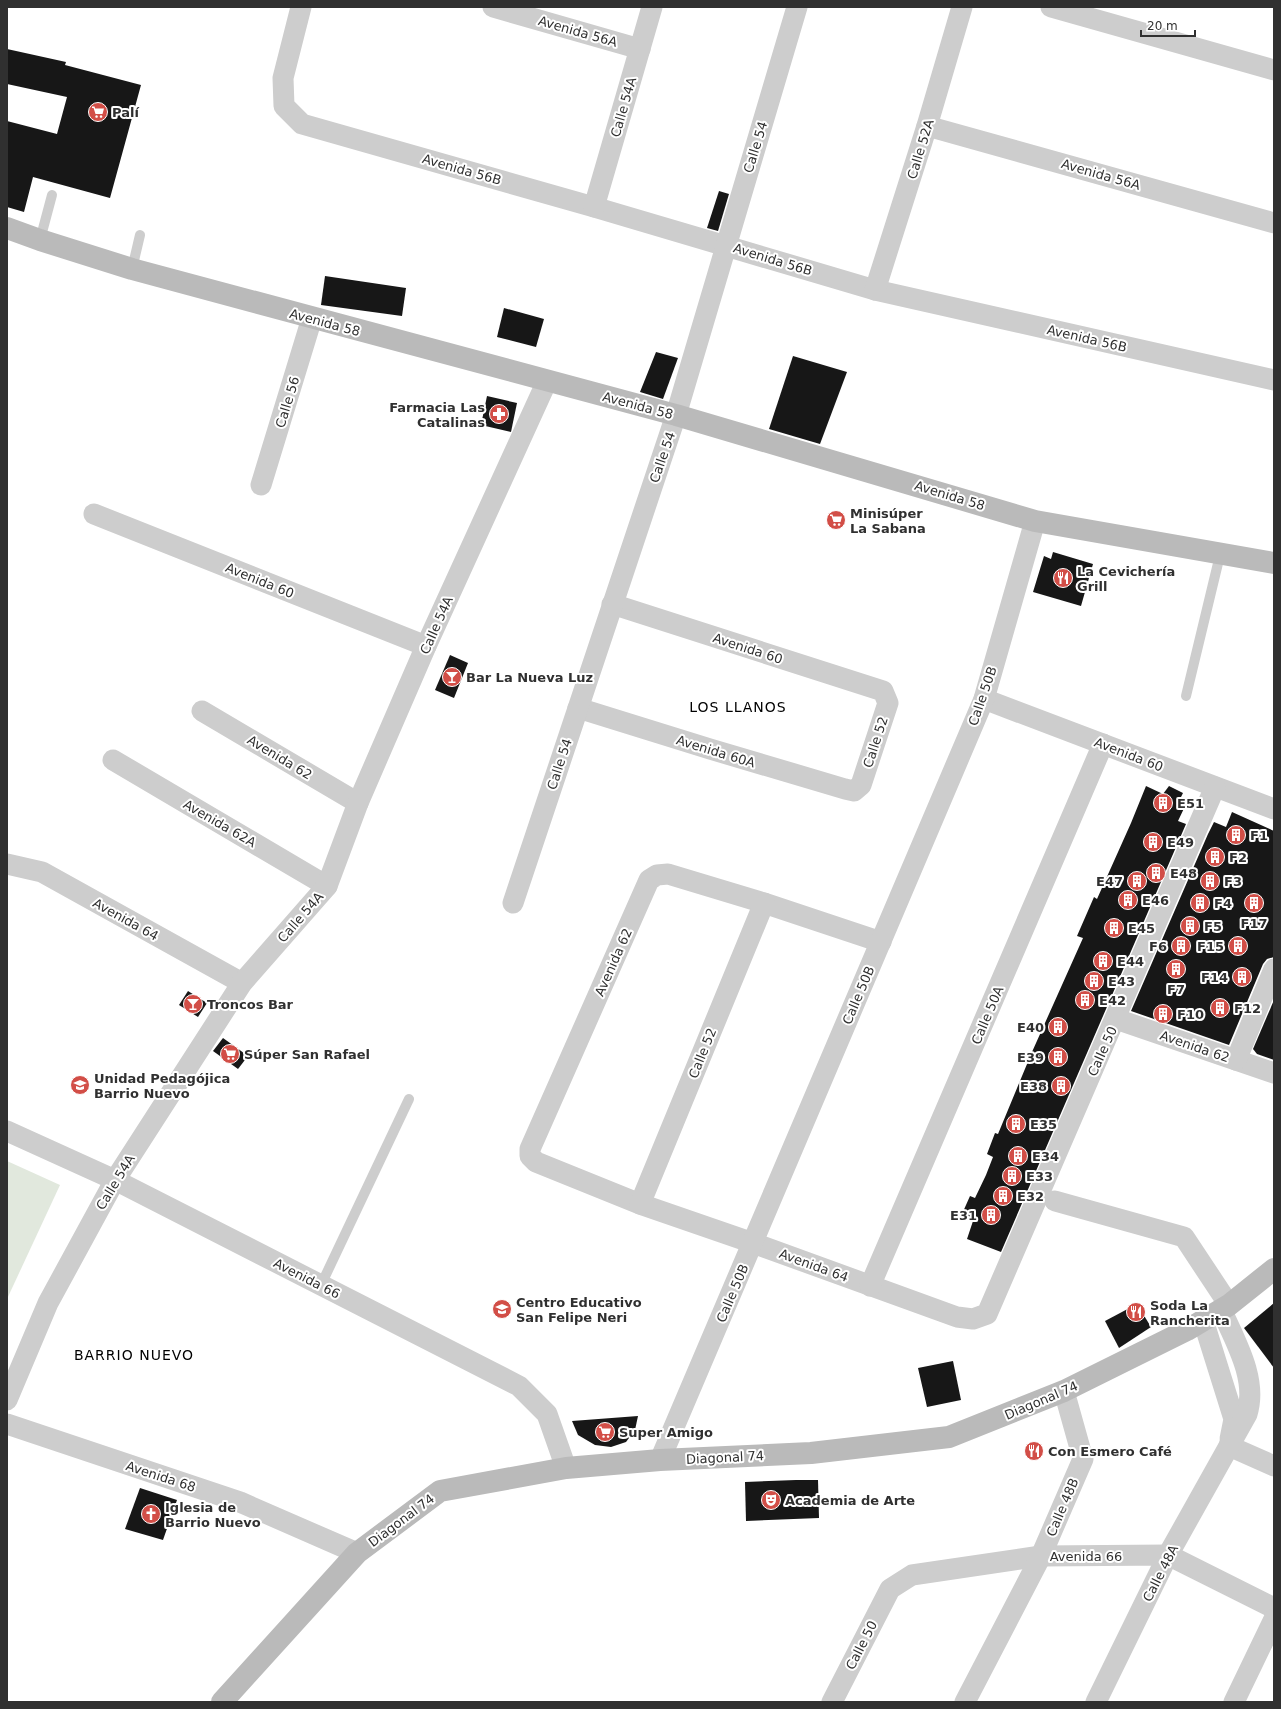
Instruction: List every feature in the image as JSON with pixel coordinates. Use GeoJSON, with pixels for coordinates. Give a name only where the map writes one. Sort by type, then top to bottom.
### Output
{"type":"FeatureCollection","features":[{"type":"Feature","properties":{"kind":"main road","name":"Avenida 58"},"geometry":{"type":"LineString","coordinates":[[7,228],[132,269],[676,415],[1035,521],[1138,538],[1220,555],[1274,563]]}},
{"type":"Feature","properties":{"kind":"main road","name":"Diagonal 74"},"geometry":{"type":"LineString","coordinates":[[222,1702],[357,1553],[440,1491],[566,1468],[660,1460],[811,1453],[949,1437],[1064,1391],[1187,1330],[1225,1307],[1274,1269]]}},
{"type":"Feature","properties":{"kind":"street","name":"Avenida 56B"},"geometry":{"type":"LineString","coordinates":[[301,7],[282,78],[284,106],[302,124],[726,245],[875,290],[1274,380]]}},
{"type":"Feature","properties":{"kind":"street","name":"Avenida 56A"},"geometry":{"type":"LineString","coordinates":[[493,7],[640,49]]}},
{"type":"Feature","properties":{"kind":"street","name":"Calle 54A"},"geometry":{"type":"LineString","coordinates":[[594,207],[652,7]]}},
{"type":"Feature","properties":{"kind":"street","name":"Calle 54"},"geometry":{"type":"LineString","coordinates":[[513,903],[676,415],[797,7]]}},
{"type":"Feature","properties":{"kind":"street","name":"Calle 52A"},"geometry":{"type":"LineString","coordinates":[[875,290],[927,126],[962,7]]}},
{"type":"Feature","properties":{"kind":"street"},"geometry":{"type":"LineString","coordinates":[[1051,7],[1274,70]]}},
{"type":"Feature","properties":{"kind":"street","name":"Avenida 56A"},"geometry":{"type":"LineString","coordinates":[[927,126],[1274,223]]}},
{"type":"Feature","properties":{"kind":"street","name":"Calle 56"},"geometry":{"type":"LineString","coordinates":[[261,485],[312,318]]}},
{"type":"Feature","properties":{"kind":"street","name":"Calle 54A"},"geometry":{"type":"LineString","coordinates":[[7,1400],[48,1303],[115,1180],[242,983],[327,886],[358,803],[426,646],[546,380]]}},
{"type":"Feature","properties":{"kind":"street","name":"Avenida 60"},"geometry":{"type":"LineString","coordinates":[[94,514],[426,646]]}},
{"type":"Feature","properties":{"kind":"street","name":"Calle 50B"},"geometry":{"type":"LineString","coordinates":[[660,1460],[984,699],[1035,521]]}},
{"type":"Feature","properties":{"kind":"street","name":"Avenida 60"},"geometry":{"type":"LineString","coordinates":[[612,604],[883,691]]}},
{"type":"Feature","properties":{"kind":"street","name":"Calle 52"},"geometry":{"type":"LineString","coordinates":[[854,791],[861,785],[888,703],[883,691]]}},
{"type":"Feature","properties":{"kind":"street","name":"Avenida 60"},"geometry":{"type":"LineString","coordinates":[[984,699],[1274,808]]}},
{"type":"Feature","properties":{"kind":"street","name":"Avenida 60A"},"geometry":{"type":"LineString","coordinates":[[578,708],[702,747],[854,791]]}},
{"type":"Feature","properties":{"kind":"street","name":"Avenida 62"},"geometry":{"type":"LineString","coordinates":[[202,711],[358,803]]}},
{"type":"Feature","properties":{"kind":"street","name":"Calle 50A"},"geometry":{"type":"LineString","coordinates":[[870,1286],[1103,744]]}},
{"type":"Feature","properties":{"kind":"street","name":"Avenida 62A"},"geometry":{"type":"LineString","coordinates":[[113,760],[327,886]]}},
{"type":"Feature","properties":{"kind":"street","name":"Calle 50"},"geometry":{"type":"LineString","coordinates":[[988,1314],[1215,787]]}},
{"type":"Feature","properties":{"kind":"street","name":"Avenida 64"},"geometry":{"type":"LineString","coordinates":[[7,864],[42,872],[242,983]]}},
{"type":"Feature","properties":{"kind":"street","name":"Avenida 62"},"geometry":{"type":"LineString","coordinates":[[640,1204],[536,1162],[530,1156],[530,1149],[649,880],[657,875],[668,874],[764,903],[881,942]]}},
{"type":"Feature","properties":{"kind":"street","name":"Calle 52"},"geometry":{"type":"LineString","coordinates":[[640,1204],[764,903]]}},
{"type":"Feature","properties":{"kind":"street"},"geometry":{"type":"LineString","coordinates":[[1236,1060],[1274,969]]}},
{"type":"Feature","properties":{"kind":"street","name":"Avenida 62"},"geometry":{"type":"LineString","coordinates":[[1116,1019],[1274,1073]]}},
{"type":"Feature","properties":{"kind":"street","name":"Avenida 66"},"geometry":{"type":"LineString","coordinates":[[7,1131],[115,1180],[519,1386],[546,1414],[566,1468]]}},
{"type":"Feature","properties":{"kind":"street","name":"Calle 48A"},"geometry":{"type":"LineString","coordinates":[[1055,1201],[1184,1237],[1225,1307],[1247,1371],[1250,1404],[1247,1414],[1168,1555],[1096,1702]]}},
{"type":"Feature","properties":{"kind":"street","name":"Avenida 64"},"geometry":{"type":"LineString","coordinates":[[640,1204],[753,1243],[957,1317],[973,1319],[988,1314]]}},
{"type":"Feature","properties":{"kind":"street","name":"Calle 48A"},"geometry":{"type":"LineString","coordinates":[[1203,1320],[1234,1419],[1229,1446]]}},
{"type":"Feature","properties":{"kind":"street","name":"Calle 48B"},"geometry":{"type":"LineString","coordinates":[[964,1702],[1041,1556],[1083,1459],[1064,1391]]}},
{"type":"Feature","properties":{"kind":"street","name":"Avenida 68"},"geometry":{"type":"LineString","coordinates":[[7,1424],[240,1502],[357,1553]]}},
{"type":"Feature","properties":{"kind":"street"},"geometry":{"type":"LineString","coordinates":[[1229,1446],[1274,1466]]}},
{"type":"Feature","properties":{"kind":"street","name":"Avenida 66"},"geometry":{"type":"LineString","coordinates":[[890,1589],[912,1576],[1041,1556],[1168,1555],[1274,1608]]}},
{"type":"Feature","properties":{"kind":"street","name":"Calle 50"},"geometry":{"type":"LineString","coordinates":[[832,1702],[890,1589]]}},
{"type":"Feature","properties":{"kind":"street"},"geometry":{"type":"LineString","coordinates":[[1234,1702],[1274,1619]]}},
{"type":"Feature","properties":{"kind":"lane"},"geometry":{"type":"LineString","coordinates":[[40,240],[52,195]]}},
{"type":"Feature","properties":{"kind":"lane"},"geometry":{"type":"LineString","coordinates":[[132,269],[140,234]]}},
{"type":"Feature","properties":{"kind":"lane"},"geometry":{"type":"LineString","coordinates":[[1186,696],[1220,555]]}},
{"type":"Feature","properties":{"kind":"lane"},"geometry":{"type":"LineString","coordinates":[[321,1285],[409,1099]]}},
{"type":"Feature","properties":{"kind":"shaded area"},"geometry":{"type":"Polygon","coordinates":[[[7,1161],[60,1185],[7,1299],[7,1161]]]}},
{"type":"Feature","properties":{"kind":"building"},"geometry":{"type":"Polygon","coordinates":[[[7,49],[66,62],[65,65],[141,85],[110,198],[33,177],[24,212],[7,207],[7,121],[57,134],[67,97],[7,84],[7,49]]]}},
{"type":"Feature","properties":{"kind":"building"},"geometry":{"type":"Polygon","coordinates":[[[719,191],[729,194],[718,231],[707,228],[719,191]]]}},
{"type":"Feature","properties":{"kind":"building"},"geometry":{"type":"Polygon","coordinates":[[[325,276],[406,288],[402,316],[321,305],[325,276]]]}},
{"type":"Feature","properties":{"kind":"building"},"geometry":{"type":"Polygon","coordinates":[[[504,308],[544,319],[536,347],[497,337],[504,308]]]}},
{"type":"Feature","properties":{"kind":"building"},"geometry":{"type":"Polygon","coordinates":[[[656,352],[678,358],[663,399],[640,392],[656,352]]]}},
{"type":"Feature","properties":{"kind":"building"},"geometry":{"type":"Polygon","coordinates":[[[793,356],[847,372],[820,444],[769,429],[793,356]]]}},
{"type":"Feature","properties":{"kind":"building","name":"Farmacia Las Catalinas"},"geometry":{"type":"Polygon","coordinates":[[[487,396],[517,403],[511,432],[481,425],[487,396]]]}},
{"type":"Feature","properties":{"kind":"building","name":"La Cevichería Grill"},"geometry":{"type":"Polygon","coordinates":[[[1053,552],[1093,564],[1081,606],[1033,592],[1044,556],[1051,559],[1053,552]]]}},
{"type":"Feature","properties":{"kind":"building","name":"Bar La Nueva Luz"},"geometry":{"type":"Polygon","coordinates":[[[450,655],[468,663],[454,698],[435,690],[450,655]]]}},
{"type":"Feature","properties":{"kind":"building"},"geometry":{"type":"Polygon","coordinates":[[[1146,786],[1163,794],[1169,786],[1183,793],[1180,799],[1187,802],[1178,821],[1186,824],[1001,1252],[967,1239],[974,1218],[962,1214],[970,1196],[975,1198],[986,1175],[993,1157],[987,1154],[995,1133],[998,1134],[1032,1052],[1083,938],[1077,936],[1094,897],[1097,899],[1146,786]]]}},
{"type":"Feature","properties":{"kind":"building"},"geometry":{"type":"Polygon","coordinates":[[[1232,812],[1274,831],[1274,957],[1267,959],[1263,964],[1229,1045],[1131,1011],[1214,822],[1226,827],[1232,812]]]}},
{"type":"Feature","properties":{"kind":"building","name":"Troncos Bar"},"geometry":{"type":"Polygon","coordinates":[[[188,991],[207,1003],[198,1017],[179,1005],[188,991]]]}},
{"type":"Feature","properties":{"kind":"building"},"geometry":{"type":"Polygon","coordinates":[[[1274,1000],[1274,1060],[1257,1054],[1253,1049],[1274,1000]]]}},
{"type":"Feature","properties":{"kind":"building","name":"Súper San Rafael"},"geometry":{"type":"Polygon","coordinates":[[[223,1038],[248,1056],[238,1069],[213,1051],[223,1038]]]}},
{"type":"Feature","properties":{"kind":"building"},"geometry":{"type":"Polygon","coordinates":[[[1274,1303],[1274,1368],[1244,1328],[1274,1303]]]}},
{"type":"Feature","properties":{"kind":"building"},"geometry":{"type":"Polygon","coordinates":[[[1137,1304],[1151,1327],[1119,1348],[1105,1321],[1137,1304]]]}},
{"type":"Feature","properties":{"kind":"building"},"geometry":{"type":"Polygon","coordinates":[[[953,1361],[961,1400],[927,1407],[918,1368],[953,1361]]]}},
{"type":"Feature","properties":{"kind":"building","name":"Super Amigo"},"geometry":{"type":"Polygon","coordinates":[[[638,1416],[635,1430],[626,1442],[611,1447],[595,1445],[578,1435],[572,1421],[638,1416]]]}},
{"type":"Feature","properties":{"kind":"building","name":"Academia de Arte"},"geometry":{"type":"Polygon","coordinates":[[[818,1480],[819,1518],[746,1521],[745,1482],[818,1480]]]}},
{"type":"Feature","properties":{"kind":"building","name":"Iglesia de Barrio Nuevo"},"geometry":{"type":"Polygon","coordinates":[[[140,1488],[177,1500],[163,1540],[125,1529],[140,1488]]]}},
{"type":"Feature","properties":{"kind":"place","name":"Palí"},"geometry":{"type":"Point","coordinates":[98,112]}},
{"type":"Feature","properties":{"kind":"place","name":"Farmacia Las Catalinas"},"geometry":{"type":"Point","coordinates":[499,414]}},
{"type":"Feature","properties":{"kind":"place","name":"Minisúper La Sabana"},"geometry":{"type":"Point","coordinates":[836,520]}},
{"type":"Feature","properties":{"kind":"place","name":"La Cevichería Grill"},"geometry":{"type":"Point","coordinates":[1063,578]}},
{"type":"Feature","properties":{"kind":"place","name":"Bar La Nueva Luz"},"geometry":{"type":"Point","coordinates":[452,677]}},
{"type":"Feature","properties":{"kind":"place","name":"E51"},"geometry":{"type":"Point","coordinates":[1163,803]}},
{"type":"Feature","properties":{"kind":"place","name":"F1"},"geometry":{"type":"Point","coordinates":[1236,835]}},
{"type":"Feature","properties":{"kind":"place","name":"E49"},"geometry":{"type":"Point","coordinates":[1153,842]}},
{"type":"Feature","properties":{"kind":"place","name":"F2"},"geometry":{"type":"Point","coordinates":[1215,857]}},
{"type":"Feature","properties":{"kind":"place","name":"E48"},"geometry":{"type":"Point","coordinates":[1156,873]}},
{"type":"Feature","properties":{"kind":"place","name":"E47"},"geometry":{"type":"Point","coordinates":[1137,881]}},
{"type":"Feature","properties":{"kind":"place","name":"F3"},"geometry":{"type":"Point","coordinates":[1210,881]}},
{"type":"Feature","properties":{"kind":"place","name":"E46"},"geometry":{"type":"Point","coordinates":[1128,900]}},
{"type":"Feature","properties":{"kind":"place","name":"F4"},"geometry":{"type":"Point","coordinates":[1200,903]}},
{"type":"Feature","properties":{"kind":"place","name":"F17"},"geometry":{"type":"Point","coordinates":[1254,903]}},
{"type":"Feature","properties":{"kind":"place","name":"F5"},"geometry":{"type":"Point","coordinates":[1190,926]}},
{"type":"Feature","properties":{"kind":"place","name":"E45"},"geometry":{"type":"Point","coordinates":[1114,928]}},
{"type":"Feature","properties":{"kind":"place","name":"F6"},"geometry":{"type":"Point","coordinates":[1181,946]}},
{"type":"Feature","properties":{"kind":"place","name":"F15"},"geometry":{"type":"Point","coordinates":[1238,946]}},
{"type":"Feature","properties":{"kind":"place","name":"E44"},"geometry":{"type":"Point","coordinates":[1103,961]}},
{"type":"Feature","properties":{"kind":"place","name":"F7"},"geometry":{"type":"Point","coordinates":[1176,969]}},
{"type":"Feature","properties":{"kind":"place","name":"F14"},"geometry":{"type":"Point","coordinates":[1242,977]}},
{"type":"Feature","properties":{"kind":"place","name":"E43"},"geometry":{"type":"Point","coordinates":[1094,981]}},
{"type":"Feature","properties":{"kind":"place","name":"E42"},"geometry":{"type":"Point","coordinates":[1085,1000]}},
{"type":"Feature","properties":{"kind":"place","name":"Troncos Bar"},"geometry":{"type":"Point","coordinates":[193,1004]}},
{"type":"Feature","properties":{"kind":"place","name":"F12"},"geometry":{"type":"Point","coordinates":[1220,1008]}},
{"type":"Feature","properties":{"kind":"place","name":"F10"},"geometry":{"type":"Point","coordinates":[1163,1014]}},
{"type":"Feature","properties":{"kind":"place","name":"E40"},"geometry":{"type":"Point","coordinates":[1058,1027]}},
{"type":"Feature","properties":{"kind":"place","name":"Súper San Rafael"},"geometry":{"type":"Point","coordinates":[230,1054]}},
{"type":"Feature","properties":{"kind":"place","name":"E39"},"geometry":{"type":"Point","coordinates":[1058,1057]}},
{"type":"Feature","properties":{"kind":"place","name":"Unidad Pedagójica Barrio Nuevo"},"geometry":{"type":"Point","coordinates":[80,1085]}},
{"type":"Feature","properties":{"kind":"place","name":"E38"},"geometry":{"type":"Point","coordinates":[1061,1086]}},
{"type":"Feature","properties":{"kind":"place","name":"E35"},"geometry":{"type":"Point","coordinates":[1016,1124]}},
{"type":"Feature","properties":{"kind":"place","name":"E34"},"geometry":{"type":"Point","coordinates":[1018,1156]}},
{"type":"Feature","properties":{"kind":"place","name":"E33"},"geometry":{"type":"Point","coordinates":[1012,1176]}},
{"type":"Feature","properties":{"kind":"place","name":"E32"},"geometry":{"type":"Point","coordinates":[1003,1196]}},
{"type":"Feature","properties":{"kind":"place","name":"E31"},"geometry":{"type":"Point","coordinates":[991,1215]}},
{"type":"Feature","properties":{"kind":"place","name":"Centro Educativo San Felipe Neri"},"geometry":{"type":"Point","coordinates":[502,1309]}},
{"type":"Feature","properties":{"kind":"place","name":"Soda La Rancherita"},"geometry":{"type":"Point","coordinates":[1136,1312]}},
{"type":"Feature","properties":{"kind":"place","name":"Super Amigo"},"geometry":{"type":"Point","coordinates":[605,1432]}},
{"type":"Feature","properties":{"kind":"place","name":"Con Esmero Café"},"geometry":{"type":"Point","coordinates":[1034,1451]}},
{"type":"Feature","properties":{"kind":"place","name":"Academia de Arte"},"geometry":{"type":"Point","coordinates":[771,1500]}},
{"type":"Feature","properties":{"kind":"place","name":"Iglesia de Barrio Nuevo"},"geometry":{"type":"Point","coordinates":[151,1514]}},
{"type":"Feature","properties":{"kind":"district","name":"LOS LLANOS"},"geometry":{"type":"Point","coordinates":[738,707]}},
{"type":"Feature","properties":{"kind":"district","name":"BARRIO NUEVO"},"geometry":{"type":"Point","coordinates":[134,1355]}}]}
